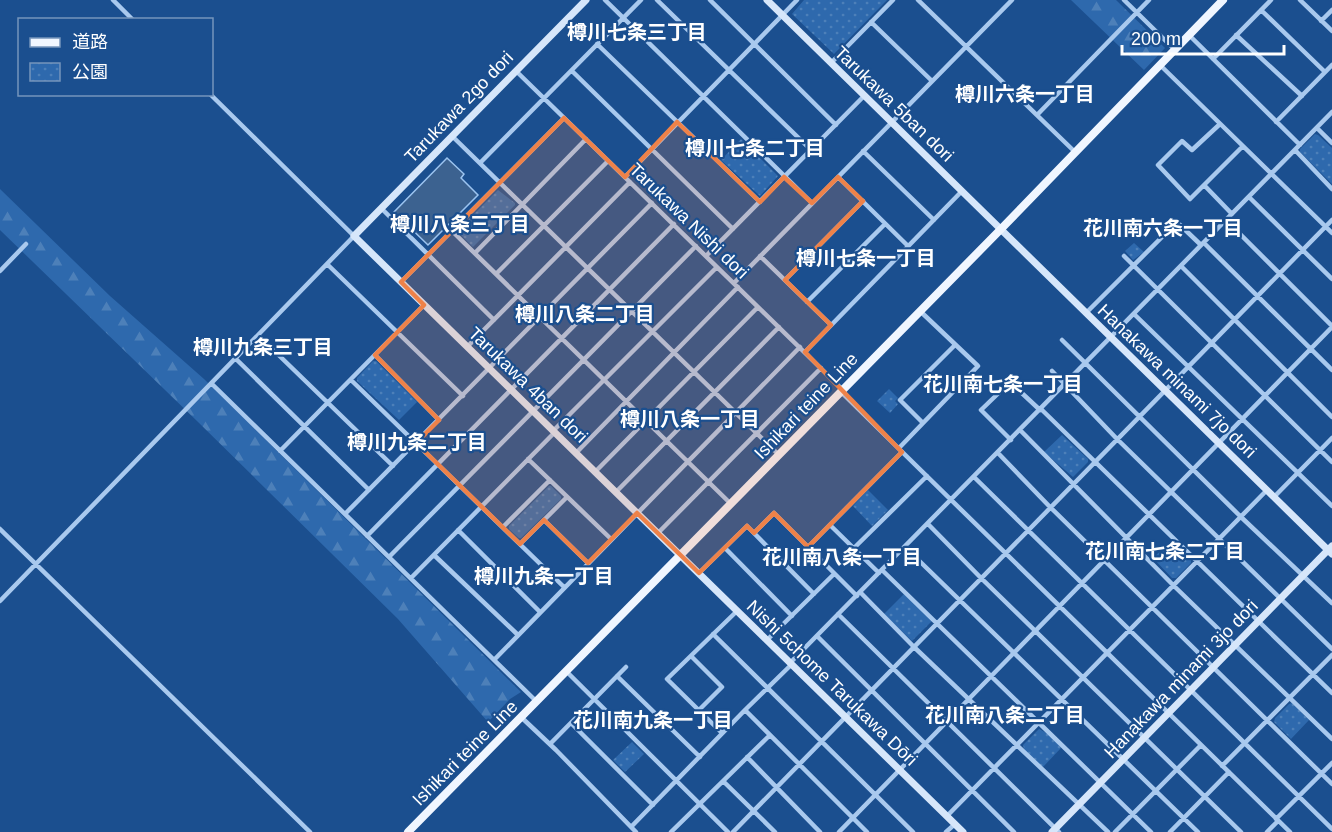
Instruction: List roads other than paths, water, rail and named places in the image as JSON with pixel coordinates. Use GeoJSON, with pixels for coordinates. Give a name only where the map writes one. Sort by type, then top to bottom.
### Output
{"type":"FeatureCollection","features":[{"type":"Feature","properties":{"kind":"main road","name":"Ishikari teine Line"},"geometry":{"type":"LineString","coordinates":[[408,832],[1223,0]]}},
{"type":"Feature","properties":{"kind":"street"},"geometry":{"type":"LineString","coordinates":[[113,0],[131,18]]}},
{"type":"Feature","properties":{"kind":"street","name":"Tarukawa 2go dori"},"geometry":{"type":"LineString","coordinates":[[354,236],[586,0]]}},
{"type":"Feature","properties":{"kind":"street"},"geometry":{"type":"LineString","coordinates":[[605,0],[812,203]]}},
{"type":"Feature","properties":{"kind":"street"},"geometry":{"type":"LineString","coordinates":[[480,163],[640,0]]}},
{"type":"Feature","properties":{"kind":"street"},"geometry":{"type":"LineString","coordinates":[[657,0],[811,150]]}},
{"type":"Feature","properties":{"kind":"street"},"geometry":{"type":"LineString","coordinates":[[710,0],[836,125]]}},
{"type":"Feature","properties":{"kind":"street","name":"Tarukawa 5ban dori"},"geometry":{"type":"LineString","coordinates":[[766,0],[1000,229]]}},
{"type":"Feature","properties":{"kind":"street"},"geometry":{"type":"LineString","coordinates":[[625,177],[797,0]]}},
{"type":"Feature","properties":{"kind":"street"},"geometry":{"type":"LineString","coordinates":[[831,63],[893,0]]}},
{"type":"Feature","properties":{"kind":"street"},"geometry":{"type":"LineString","coordinates":[[918,0],[1075,152]]}},
{"type":"Feature","properties":{"kind":"street"},"geometry":{"type":"LineString","coordinates":[[576,453],[674,352],[760,256],[1012,0]]}},
{"type":"Feature","properties":{"kind":"street"},"geometry":{"type":"LineString","coordinates":[[1124,0],[1174,50]]}},
{"type":"Feature","properties":{"kind":"street"},"geometry":{"type":"LineString","coordinates":[[1037,115],[1149,0]]}},
{"type":"Feature","properties":{"kind":"street"},"geometry":{"type":"LineString","coordinates":[[1213,59],[1271,0]]}},
{"type":"Feature","properties":{"kind":"street"},"geometry":{"type":"LineString","coordinates":[[1300,0],[1332,32]]}},
{"type":"Feature","properties":{"kind":"street"},"geometry":{"type":"LineString","coordinates":[[1261,10],[1325,72]]}},
{"type":"Feature","properties":{"kind":"street"},"geometry":{"type":"LineString","coordinates":[[1321,21],[1332,10]]}},
{"type":"Feature","properties":{"kind":"street"},"geometry":{"type":"LineString","coordinates":[[872,22],[932,81]]}},
{"type":"Feature","properties":{"kind":"street"},"geometry":{"type":"LineString","coordinates":[[1189,35],[1300,145]]}},
{"type":"Feature","properties":{"kind":"street"},"geometry":{"type":"LineString","coordinates":[[1236,35],[1302,96]]}},
{"type":"Feature","properties":{"kind":"street"},"geometry":{"type":"LineString","coordinates":[[597,44],[760,202]]}},
{"type":"Feature","properties":{"kind":"street"},"geometry":{"type":"LineString","coordinates":[[1160,64],[1332,233]]}},
{"type":"Feature","properties":{"kind":"street"},"geometry":{"type":"LineString","coordinates":[[1276,122],[1332,65]]}},
{"type":"Feature","properties":{"kind":"street","name":"Tarukawa Nishi dori"},"geometry":{"type":"LineString","coordinates":[[516,71],[800,347],[927,476],[1290,832]]}},
{"type":"Feature","properties":{"kind":"street"},"geometry":{"type":"LineString","coordinates":[[572,71],[733,229]]}},
{"type":"Feature","properties":{"kind":"street"},"geometry":{"type":"LineString","coordinates":[[0,602],[354,236],[212,96]]}},
{"type":"Feature","properties":{"kind":"street"},"geometry":{"type":"LineString","coordinates":[[706,256],[864,96]]}},
{"type":"Feature","properties":{"kind":"street"},"geometry":{"type":"LineString","coordinates":[[632,827],[838,614],[1332,112]]}},
{"type":"Feature","properties":{"kind":"street"},"geometry":{"type":"LineString","coordinates":[[401,282],[564,118]]}},
{"type":"Feature","properties":{"kind":"street"},"geometry":{"type":"LineString","coordinates":[[1220,124],[1192,150],[1182,141],[1158,165],[1190,199],[1243,146]]}},
{"type":"Feature","properties":{"kind":"street"},"geometry":{"type":"LineString","coordinates":[[1317,128],[1332,143]]}},
{"type":"Feature","properties":{"kind":"street"},"geometry":{"type":"LineString","coordinates":[[452,136],[779,455]]}},
{"type":"Feature","properties":{"kind":"street"},"geometry":{"type":"LineString","coordinates":[[475,253],[586,139]]}},
{"type":"Feature","properties":{"kind":"street"},"geometry":{"type":"LineString","coordinates":[[1295,150],[1332,189]]}},
{"type":"Feature","properties":{"kind":"street"},"geometry":{"type":"LineString","coordinates":[[863,151],[934,220]]}},
{"type":"Feature","properties":{"kind":"street"},"geometry":{"type":"LineString","coordinates":[[496,274],[608,160]]}},
{"type":"Feature","properties":{"kind":"street"},"geometry":{"type":"LineString","coordinates":[[838,177],[908,246]]}},
{"type":"Feature","properties":{"kind":"street"},"geometry":{"type":"LineString","coordinates":[[467,347],[630,182]]}},
{"type":"Feature","properties":{"kind":"street"},"geometry":{"type":"LineString","coordinates":[[1204,185],[1232,214]]}},
{"type":"Feature","properties":{"kind":"street"},"geometry":{"type":"LineString","coordinates":[[805,352],[962,191]]}},
{"type":"Feature","properties":{"kind":"street"},"geometry":{"type":"LineString","coordinates":[[1249,197],[1332,279]]}},
{"type":"Feature","properties":{"kind":"street"},"geometry":{"type":"LineString","coordinates":[[785,280],[863,201]]}},
{"type":"Feature","properties":{"kind":"street"},"geometry":{"type":"LineString","coordinates":[[345,514],[652,203]]}},
{"type":"Feature","properties":{"kind":"street"},"geometry":{"type":"LineString","coordinates":[[381,208],[494,320]]}},
{"type":"Feature","properties":{"kind":"street"},"geometry":{"type":"LineString","coordinates":[[839,832],[1332,327],[1226,220]]}},
{"type":"Feature","properties":{"kind":"street"},"geometry":{"type":"LineString","coordinates":[[733,832],[1332,220]]}},
{"type":"Feature","properties":{"kind":"street"},"geometry":{"type":"LineString","coordinates":[[367,536],[674,224]]}},
{"type":"Feature","properties":{"kind":"street"},"geometry":{"type":"LineString","coordinates":[[807,302],[885,224]]}},
{"type":"Feature","properties":{"kind":"street"},"geometry":{"type":"LineString","coordinates":[[1086,313],[1173,226],[1179,224],[1332,370]]}},
{"type":"Feature","properties":{"kind":"street","name":"Hanakawa minami 7jo dori"},"geometry":{"type":"LineString","coordinates":[[1000,229],[1331,550]]}},
{"type":"Feature","properties":{"kind":"street"},"geometry":{"type":"LineString","coordinates":[[452,231],[731,504]]}},
{"type":"Feature","properties":{"kind":"street","name":"Tarukawa 4ban dori"},"geometry":{"type":"LineString","coordinates":[[354,236],[681,555]]}},
{"type":"Feature","properties":{"kind":"street"},"geometry":{"type":"LineString","coordinates":[[0,271],[26,244]]}},
{"type":"Feature","properties":{"kind":"street"},"geometry":{"type":"LineString","coordinates":[[389,558],[696,246]]}},
{"type":"Feature","properties":{"kind":"street"},"geometry":{"type":"LineString","coordinates":[[760,256],[831,325]]}},
{"type":"Feature","properties":{"kind":"street"},"geometry":{"type":"LineString","coordinates":[[1124,256],[1332,462]]}},
{"type":"Feature","properties":{"kind":"street"},"geometry":{"type":"LineString","coordinates":[[327,264],[463,396]]}},
{"type":"Feature","properties":{"kind":"street"},"geometry":{"type":"LineString","coordinates":[[1181,266],[1332,417]]}},
{"type":"Feature","properties":{"kind":"street"},"geometry":{"type":"LineString","coordinates":[[411,578],[717,267]]}},
{"type":"Feature","properties":{"kind":"street"},"geometry":{"type":"LineString","coordinates":[[280,451],[424,305]]}},
{"type":"Feature","properties":{"kind":"street"},"geometry":{"type":"LineString","coordinates":[[595,472],[758,307]]}},
{"type":"Feature","properties":{"kind":"street"},"geometry":{"type":"LineString","coordinates":[[808,547],[978,366],[920,311]]}},
{"type":"Feature","properties":{"kind":"street"},"geometry":{"type":"LineString","coordinates":[[1134,314],[1332,506]]}},
{"type":"Feature","properties":{"kind":"street"},"geometry":{"type":"LineString","coordinates":[[616,492],[779,327]]}},
{"type":"Feature","properties":{"kind":"street"},"geometry":{"type":"LineString","coordinates":[[259,336],[393,466]]}},
{"type":"Feature","properties":{"kind":"street"},"geometry":{"type":"LineString","coordinates":[[1062,340],[1241,517],[1332,603]]}},
{"type":"Feature","properties":{"kind":"street"},"geometry":{"type":"LineString","coordinates":[[923,423],[900,400],[955,345]]}},
{"type":"Feature","properties":{"kind":"street"},"geometry":{"type":"LineString","coordinates":[[494,660],[800,347]]}},
{"type":"Feature","properties":{"kind":"street"},"geometry":{"type":"LineString","coordinates":[[375,355],[439,420]]}},
{"type":"Feature","properties":{"kind":"street"},"geometry":{"type":"LineString","coordinates":[[236,359],[369,490]]}},
{"type":"Feature","properties":{"kind":"street"},"geometry":{"type":"LineString","coordinates":[[658,533],[821,368]]}},
{"type":"Feature","properties":{"kind":"street"},"geometry":{"type":"LineString","coordinates":[[1052,371],[1117,439],[1332,649]]}},
{"type":"Feature","properties":{"kind":"street"},"geometry":{"type":"LineString","coordinates":[[351,380],[564,587]]}},
{"type":"Feature","properties":{"kind":"street"},"geometry":{"type":"LineString","coordinates":[[1011,440],[981,410],[1010,382],[1095,461],[1332,693]]}},
{"type":"Feature","properties":{"kind":"street"},"geometry":{"type":"LineString","coordinates":[[212,384],[537,702]]}},
{"type":"Feature","properties":{"kind":"street"},"geometry":{"type":"LineString","coordinates":[[1020,430],[1072,485],[1332,739]]}},
{"type":"Feature","properties":{"kind":"street"},"geometry":{"type":"LineString","coordinates":[[1274,497],[1332,438]]}},
{"type":"Feature","properties":{"kind":"street"},"geometry":{"type":"LineString","coordinates":[[998,453],[1332,784]]}},
{"type":"Feature","properties":{"kind":"street"},"geometry":{"type":"LineString","coordinates":[[528,459],[611,540]]}},
{"type":"Feature","properties":{"kind":"street"},"geometry":{"type":"LineString","coordinates":[[854,548],[927,476]]}},
{"type":"Feature","properties":{"kind":"street"},"geometry":{"type":"LineString","coordinates":[[974,477],[1332,830]]}},
{"type":"Feature","properties":{"kind":"street"},"geometry":{"type":"LineString","coordinates":[[503,527],[550,480]]}},
{"type":"Feature","properties":{"kind":"street"},"geometry":{"type":"LineString","coordinates":[[947,816],[1267,490]]}},
{"type":"Feature","properties":{"kind":"street"},"geometry":{"type":"LineString","coordinates":[[520,544],[567,497]]}},
{"type":"Feature","properties":{"kind":"street"},"geometry":{"type":"LineString","coordinates":[[754,533],[774,513],[834,574],[970,699],[1107,832]]}},
{"type":"Feature","properties":{"kind":"street"},"geometry":{"type":"LineString","coordinates":[[544,520],[588,563]]}},
{"type":"Feature","properties":{"kind":"street"},"geometry":{"type":"LineString","coordinates":[[928,524],[1241,832]]}},
{"type":"Feature","properties":{"kind":"street"},"geometry":{"type":"LineString","coordinates":[[830,525],[937,623],[1151,832]]}},
{"type":"Feature","properties":{"kind":"street"},"geometry":{"type":"LineString","coordinates":[[699,573],[747,526],[814,594]]}},
{"type":"Feature","properties":{"kind":"street"},"geometry":{"type":"LineString","coordinates":[[0,529],[310,832]]}},
{"type":"Feature","properties":{"kind":"street"},"geometry":{"type":"LineString","coordinates":[[458,530],[540,612]]}},
{"type":"Feature","properties":{"kind":"street"},"geometry":{"type":"LineString","coordinates":[[905,547],[1197,832]]}},
{"type":"Feature","properties":{"kind":"street"},"geometry":{"type":"LineString","coordinates":[[725,548],[792,616]]}},
{"type":"Feature","properties":{"kind":"street","name":"Hanakawa minami 3jo dori"},"geometry":{"type":"LineString","coordinates":[[1055,831],[1280,599],[1331,550]]}},
{"type":"Feature","properties":{"kind":"street"},"geometry":{"type":"LineString","coordinates":[[434,555],[518,635]]}},
{"type":"Feature","properties":{"kind":"street","name":"Nishi 5chome Tarukawa Dōri"},"geometry":{"type":"LineString","coordinates":[[681,555],[963,832]]}},
{"type":"Feature","properties":{"kind":"street"},"geometry":{"type":"LineString","coordinates":[[768,640],[834,574]]}},
{"type":"Feature","properties":{"kind":"street"},"geometry":{"type":"LineString","coordinates":[[723,733],[667,680],[737,611]]}},
{"type":"Feature","properties":{"kind":"street"},"geometry":{"type":"LineString","coordinates":[[838,614],[1055,831]]}},
{"type":"Feature","properties":{"kind":"street"},"geometry":{"type":"LineString","coordinates":[[713,634],[913,832]]}},
{"type":"Feature","properties":{"kind":"street"},"geometry":{"type":"LineString","coordinates":[[817,636],[1014,832]]}},
{"type":"Feature","properties":{"kind":"street"},"geometry":{"type":"LineString","coordinates":[[1222,766],[1332,655]]}},
{"type":"Feature","properties":{"kind":"street"},"geometry":{"type":"LineString","coordinates":[[691,656],[722,687],[699,710]]}},
{"type":"Feature","properties":{"kind":"street"},"geometry":{"type":"LineString","coordinates":[[550,744],[626,666]]}},
{"type":"Feature","properties":{"kind":"street"},"geometry":{"type":"LineString","coordinates":[[566,671],[728,832]]}},
{"type":"Feature","properties":{"kind":"street"},"geometry":{"type":"LineString","coordinates":[[617,676],[700,757]]}},
{"type":"Feature","properties":{"kind":"street"},"geometry":{"type":"LineString","coordinates":[[745,710],[867,832]]}},
{"type":"Feature","properties":{"kind":"street"},"geometry":{"type":"LineString","coordinates":[[521,717],[636,832]]}},
{"type":"Feature","properties":{"kind":"street"},"geometry":{"type":"LineString","coordinates":[[571,723],[653,805]]}},
{"type":"Feature","properties":{"kind":"street"},"geometry":{"type":"LineString","coordinates":[[671,832],[770,735]]}},
{"type":"Feature","properties":{"kind":"street"},"geometry":{"type":"LineString","coordinates":[[1115,832],[1201,745]]}},
{"type":"Feature","properties":{"kind":"street"},"geometry":{"type":"LineString","coordinates":[[747,758],[820,832]]}},
{"type":"Feature","properties":{"kind":"street"},"geometry":{"type":"LineString","coordinates":[[1267,832],[1332,763]]}},
{"type":"Feature","properties":{"kind":"street"},"geometry":{"type":"LineString","coordinates":[[1170,832],[1229,772]]}},
{"type":"Feature","properties":{"kind":"street"},"geometry":{"type":"LineString","coordinates":[[723,781],[775,832]]}},
{"type":"Feature","properties":{"kind":"street"},"geometry":{"type":"LineString","coordinates":[[946,832],[954,824]]}},
{"type":"Feature","properties":{"kind":"street"},"geometry":{"type":"LineString","coordinates":[[677,826],[683,832]]}},
{"type":"Feature","properties":{"kind":"district","name":"樽川七条三丁目"},"geometry":{"type":"Point","coordinates":[637,32]}},
{"type":"Feature","properties":{"kind":"district","name":"樽川六条一丁目"},"geometry":{"type":"Point","coordinates":[1025,94]}},
{"type":"Feature","properties":{"kind":"district","name":"樽川七条二丁目"},"geometry":{"type":"Point","coordinates":[755,148]}},
{"type":"Feature","properties":{"kind":"district","name":"樽川八条三丁目"},"geometry":{"type":"Point","coordinates":[460,224]}},
{"type":"Feature","properties":{"kind":"district","name":"花川南六条一丁目"},"geometry":{"type":"Point","coordinates":[1163,228]}},
{"type":"Feature","properties":{"kind":"district","name":"樽川七条一丁目"},"geometry":{"type":"Point","coordinates":[866,258]}},
{"type":"Feature","properties":{"kind":"district","name":"樽川八条二丁目"},"geometry":{"type":"Point","coordinates":[585,314]}},
{"type":"Feature","properties":{"kind":"district","name":"樽川九条三丁目"},"geometry":{"type":"Point","coordinates":[263,347]}},
{"type":"Feature","properties":{"kind":"district","name":"花川南七条一丁目"},"geometry":{"type":"Point","coordinates":[1003,384]}},
{"type":"Feature","properties":{"kind":"district","name":"樽川八条一丁目"},"geometry":{"type":"Point","coordinates":[690,419]}},
{"type":"Feature","properties":{"kind":"district","name":"樽川九条二丁目"},"geometry":{"type":"Point","coordinates":[417,442]}},
{"type":"Feature","properties":{"kind":"district","name":"花川南七条二丁目"},"geometry":{"type":"Point","coordinates":[1165,551]}},
{"type":"Feature","properties":{"kind":"district","name":"花川南八条一丁目"},"geometry":{"type":"Point","coordinates":[842,557]}},
{"type":"Feature","properties":{"kind":"district","name":"樽川九条一丁目"},"geometry":{"type":"Point","coordinates":[544,576]}},
{"type":"Feature","properties":{"kind":"district","name":"花川南八条二丁目"},"geometry":{"type":"Point","coordinates":[1005,715]}},
{"type":"Feature","properties":{"kind":"district","name":"花川南九条一丁目"},"geometry":{"type":"Point","coordinates":[653,720]}}]}
